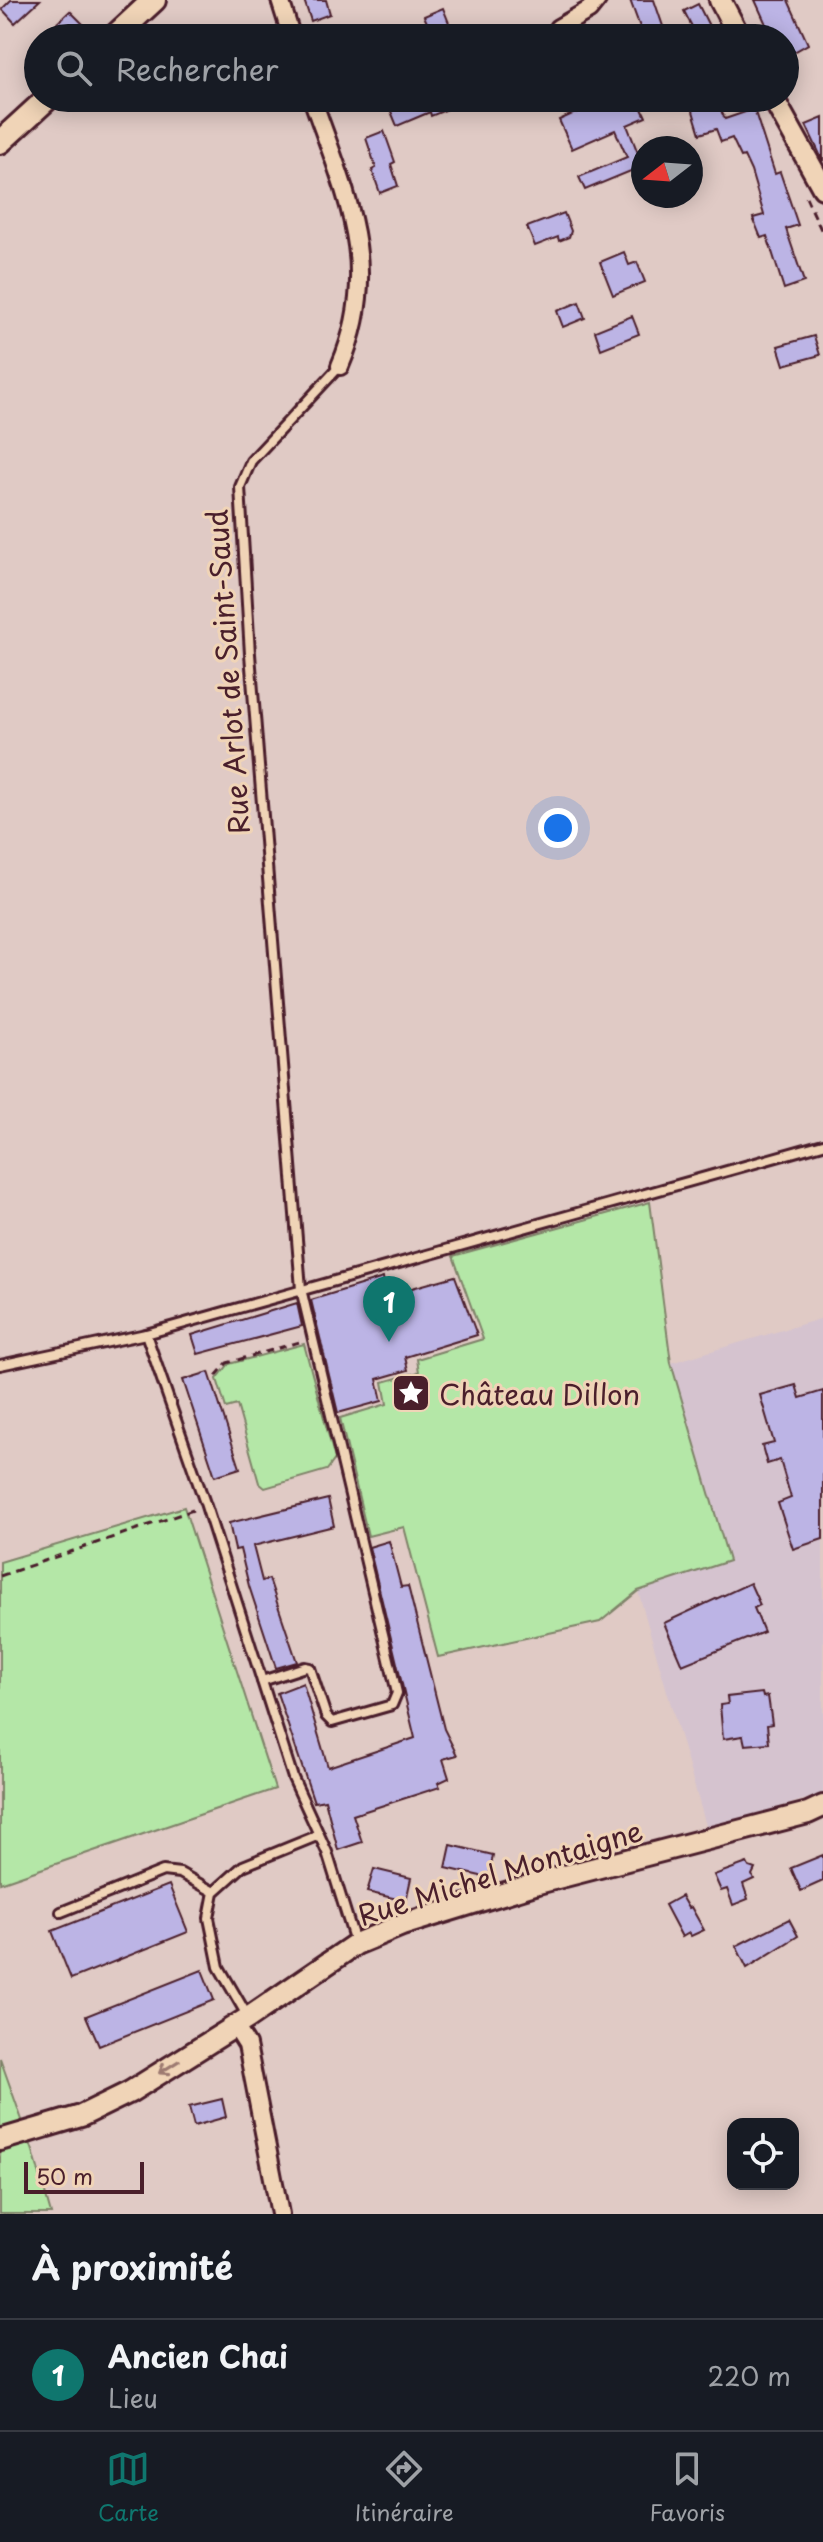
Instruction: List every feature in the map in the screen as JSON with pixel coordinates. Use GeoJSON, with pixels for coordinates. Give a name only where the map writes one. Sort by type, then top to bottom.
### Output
{"type":"FeatureCollection","features":[{"type":"Feature","properties":{"kind":"main road"},"geometry":{"type":"LineString","coordinates":[[128,24],[154,0]]}},
{"type":"Feature","properties":{"kind":"main road"},"geometry":{"type":"LineString","coordinates":[[0,142],[33,112]]}},
{"type":"Feature","properties":{"kind":"street"},"geometry":{"type":"LineString","coordinates":[[280,0],[288,24]]}},
{"type":"Feature","properties":{"kind":"street"},"geometry":{"type":"LineString","coordinates":[[565,24],[589,10],[597,0]]}},
{"type":"Feature","properties":{"kind":"street"},"geometry":{"type":"LineString","coordinates":[[720,0],[733,24]]}},
{"type":"Feature","properties":{"kind":"street","name":"Rue Arlot de Saint-Saud"},"geometry":{"type":"LineString","coordinates":[[317,112],[344,186],[357,233],[361,270],[353,337],[340,366]]}},
{"type":"Feature","properties":{"kind":"street"},"geometry":{"type":"LineString","coordinates":[[782,112],[821,175]]}},
{"type":"Feature","properties":{"kind":"street","name":"Rue Michel Montaigne"},"geometry":{"type":"LineString","coordinates":[[0,2140],[54,2125],[130,2092],[242,2022],[356,1944],[402,1925],[538,1883],[808,1813],[823,1806]]}},
{"type":"Feature","properties":{"kind":"street"},"geometry":{"type":"LineString","coordinates":[[242,2022],[280,2214]]}},
{"type":"Feature","properties":{"kind":"lane","name":"Rue Arlot de Saint-Saud"},"geometry":{"type":"LineString","coordinates":[[262,1681],[310,1668],[326,1716],[332,1722],[392,1705],[397,1693],[301,1289],[250,654],[240,487],[251,461],[340,366]]}},
{"type":"Feature","properties":{"kind":"lane"},"geometry":{"type":"LineString","coordinates":[[0,1365],[146,1334],[823,1144]]}},
{"type":"Feature","properties":{"kind":"lane"},"geometry":{"type":"LineString","coordinates":[[146,1334],[206,1506],[293,1778],[319,1835],[356,1944]]}},
{"type":"Feature","properties":{"kind":"lane"},"geometry":{"type":"LineString","coordinates":[[242,2022],[219,1967],[209,1918],[214,1892],[243,1866],[319,1835]]}},
{"type":"Feature","properties":{"kind":"lane"},"geometry":{"type":"LineString","coordinates":[[61,1912],[163,1871],[180,1873],[214,1892]]}},
{"type":"Feature","properties":{"kind":"path"},"geometry":{"type":"LineString","coordinates":[[823,218],[819,223],[823,234]]}},
{"type":"Feature","properties":{"kind":"path"},"geometry":{"type":"LineString","coordinates":[[216,1376],[227,1363],[313,1338]]}},
{"type":"Feature","properties":{"kind":"path"},"geometry":{"type":"LineString","coordinates":[[0,1576],[206,1506]]}},
{"type":"Feature","properties":{"kind":"shaded area"},"geometry":{"type":"Polygon","coordinates":[[[823,1318],[823,1794],[707,1829],[638,1591],[729,1561],[671,1363],[823,1318]]]}},
{"type":"Feature","properties":{"kind":"green space"},"geometry":{"type":"Polygon","coordinates":[[[650,1202],[671,1363],[729,1561],[638,1591],[600,1622],[438,1657],[404,1527],[368,1536],[340,1418],[387,1404],[383,1382],[419,1372],[417,1359],[483,1339],[453,1256],[650,1202]]]}},
{"type":"Feature","properties":{"kind":"green space"},"geometry":{"type":"Polygon","coordinates":[[[304,1344],[335,1459],[327,1470],[265,1488],[259,1483],[237,1405],[226,1408],[217,1379],[229,1364],[304,1344]]]}},
{"type":"Feature","properties":{"kind":"green space"},"geometry":{"type":"Polygon","coordinates":[[[184,1507],[275,1789],[0,1883],[0,1562],[184,1507]]]}},
{"type":"Feature","properties":{"kind":"green space"},"geometry":{"type":"Polygon","coordinates":[[[0,2058],[33,2151],[51,2214],[0,2214],[0,2058]]]}},
{"type":"Feature","properties":{"kind":"building"},"geometry":{"type":"Polygon","coordinates":[[[11,0],[40,0],[15,23],[2,9],[11,0]]]}},
{"type":"Feature","properties":{"kind":"building"},"geometry":{"type":"Polygon","coordinates":[[[304,0],[326,0],[330,14],[311,21],[304,0]]]}},
{"type":"Feature","properties":{"kind":"building"},"geometry":{"type":"Polygon","coordinates":[[[630,0],[654,0],[662,24],[639,24],[630,0]]]}},
{"type":"Feature","properties":{"kind":"building"},"geometry":{"type":"Polygon","coordinates":[[[755,0],[788,0],[799,24],[766,24],[755,0]]]}},
{"type":"Feature","properties":{"kind":"building"},"geometry":{"type":"Polygon","coordinates":[[[698,4],[708,24],[691,24],[684,11],[698,4]]]}},
{"type":"Feature","properties":{"kind":"building"},"geometry":{"type":"Polygon","coordinates":[[[443,8],[449,24],[428,24],[424,16],[443,8]]]}},
{"type":"Feature","properties":{"kind":"building"},"geometry":{"type":"Polygon","coordinates":[[[70,11],[83,24],[56,24],[70,11]]]}},
{"type":"Feature","properties":{"kind":"building"},"geometry":{"type":"Polygon","coordinates":[[[799,24],[808,44],[799,49],[799,24]]]}},
{"type":"Feature","properties":{"kind":"building"},"geometry":{"type":"Polygon","coordinates":[[[391,112],[430,112],[397,126],[391,112]]]}},
{"type":"Feature","properties":{"kind":"building"},"geometry":{"type":"Polygon","coordinates":[[[577,112],[644,112],[646,117],[627,125],[631,136],[631,171],[585,190],[579,177],[627,157],[615,130],[572,149],[559,120],[577,112]]]}},
{"type":"Feature","properties":{"kind":"building"},"geometry":{"type":"Polygon","coordinates":[[[693,112],[722,112],[725,119],[755,112],[775,174],[780,172],[798,225],[786,229],[804,282],[784,289],[767,236],[761,238],[753,218],[764,215],[751,171],[732,138],[721,142],[716,129],[700,134],[693,112]]]}},
{"type":"Feature","properties":{"kind":"building"},"geometry":{"type":"Polygon","coordinates":[[[823,118],[823,161],[806,125],[823,118]]]}},
{"type":"Feature","properties":{"kind":"building"},"geometry":{"type":"Polygon","coordinates":[[[384,131],[395,162],[391,164],[398,186],[380,193],[366,138],[384,131]]]}},
{"type":"Feature","properties":{"kind":"building"},"geometry":{"type":"Polygon","coordinates":[[[564,213],[571,231],[569,237],[559,241],[558,237],[535,246],[527,227],[564,213]]]}},
{"type":"Feature","properties":{"kind":"building"},"geometry":{"type":"Polygon","coordinates":[[[624,252],[629,265],[637,262],[645,282],[613,295],[600,262],[624,252]]]}},
{"type":"Feature","properties":{"kind":"building"},"geometry":{"type":"Polygon","coordinates":[[[579,302],[585,318],[563,327],[557,311],[579,302]]]}},
{"type":"Feature","properties":{"kind":"building"},"geometry":{"type":"Polygon","coordinates":[[[632,316],[639,334],[601,349],[595,331],[632,316]]]}},
{"type":"Feature","properties":{"kind":"building"},"geometry":{"type":"Polygon","coordinates":[[[814,336],[820,355],[784,365],[778,346],[814,336]]]}},
{"type":"Feature","properties":{"kind":"building"},"geometry":{"type":"Polygon","coordinates":[[[455,1276],[477,1335],[405,1357],[408,1370],[377,1379],[382,1401],[338,1413],[311,1300],[383,1278],[387,1295],[455,1276]]]}},
{"type":"Feature","properties":{"kind":"building"},"geometry":{"type":"Polygon","coordinates":[[[297,1303],[302,1326],[198,1354],[192,1335],[297,1303]]]}},
{"type":"Feature","properties":{"kind":"building"},"geometry":{"type":"Polygon","coordinates":[[[209,1372],[240,1468],[215,1476],[183,1380],[209,1372]]]}},
{"type":"Feature","properties":{"kind":"building"},"geometry":{"type":"Polygon","coordinates":[[[796,1385],[800,1398],[823,1391],[823,1539],[793,1549],[778,1503],[791,1498],[780,1460],[767,1464],[762,1446],[774,1443],[760,1395],[796,1385]]]}},
{"type":"Feature","properties":{"kind":"building"},"geometry":{"type":"Polygon","coordinates":[[[328,1499],[334,1526],[253,1546],[262,1581],[269,1579],[297,1662],[276,1668],[240,1549],[235,1550],[229,1523],[328,1499]]]}},
{"type":"Feature","properties":{"kind":"building"},"geometry":{"type":"Polygon","coordinates":[[[389,1541],[401,1587],[408,1586],[444,1729],[457,1755],[443,1759],[449,1778],[438,1783],[440,1787],[353,1815],[362,1842],[338,1850],[325,1800],[314,1802],[277,1693],[303,1683],[328,1767],[415,1738],[369,1547],[389,1541]]]}},
{"type":"Feature","properties":{"kind":"building"},"geometry":{"type":"Polygon","coordinates":[[[750,1583],[760,1605],[754,1608],[764,1632],[682,1665],[664,1623],[750,1583]]]}},
{"type":"Feature","properties":{"kind":"building"},"geometry":{"type":"Polygon","coordinates":[[[762,1693],[763,1697],[768,1696],[772,1724],[767,1725],[769,1743],[745,1745],[743,1736],[723,1739],[720,1705],[728,1704],[727,1697],[762,1693]]]}},
{"type":"Feature","properties":{"kind":"building"},"geometry":{"type":"Polygon","coordinates":[[[451,1845],[493,1855],[489,1878],[446,1868],[451,1845]]]}},
{"type":"Feature","properties":{"kind":"building"},"geometry":{"type":"Polygon","coordinates":[[[823,1855],[823,1881],[801,1891],[791,1868],[823,1855]]]}},
{"type":"Feature","properties":{"kind":"building"},"geometry":{"type":"Polygon","coordinates":[[[747,1863],[755,1869],[754,1879],[743,1884],[748,1899],[733,1905],[727,1889],[721,1891],[714,1875],[747,1863]]]}},
{"type":"Feature","properties":{"kind":"building"},"geometry":{"type":"Polygon","coordinates":[[[374,1869],[411,1878],[406,1901],[367,1892],[374,1869]]]}},
{"type":"Feature","properties":{"kind":"building"},"geometry":{"type":"Polygon","coordinates":[[[169,1885],[188,1932],[71,1979],[52,1931],[169,1885]]]}},
{"type":"Feature","properties":{"kind":"building"},"geometry":{"type":"Polygon","coordinates":[[[681,1896],[704,1930],[691,1936],[689,1933],[682,1937],[665,1905],[681,1896]]]}},
{"type":"Feature","properties":{"kind":"building"},"geometry":{"type":"Polygon","coordinates":[[[789,1919],[798,1936],[747,1968],[736,1946],[789,1919]]]}},
{"type":"Feature","properties":{"kind":"building"},"geometry":{"type":"Polygon","coordinates":[[[202,1970],[214,2000],[99,2046],[86,2016],[202,1970]]]}},
{"type":"Feature","properties":{"kind":"building"},"geometry":{"type":"Polygon","coordinates":[[[222,2099],[226,2117],[194,2126],[189,2107],[222,2099]]]}},
{"type":"Feature","properties":{"kind":"place","name":"Ancien Chai"},"geometry":{"type":"Point","coordinates":[389,1342]}},
{"type":"Feature","properties":{"kind":"place","name":"Château Dillon"},"geometry":{"type":"Point","coordinates":[411,1393]}}]}
